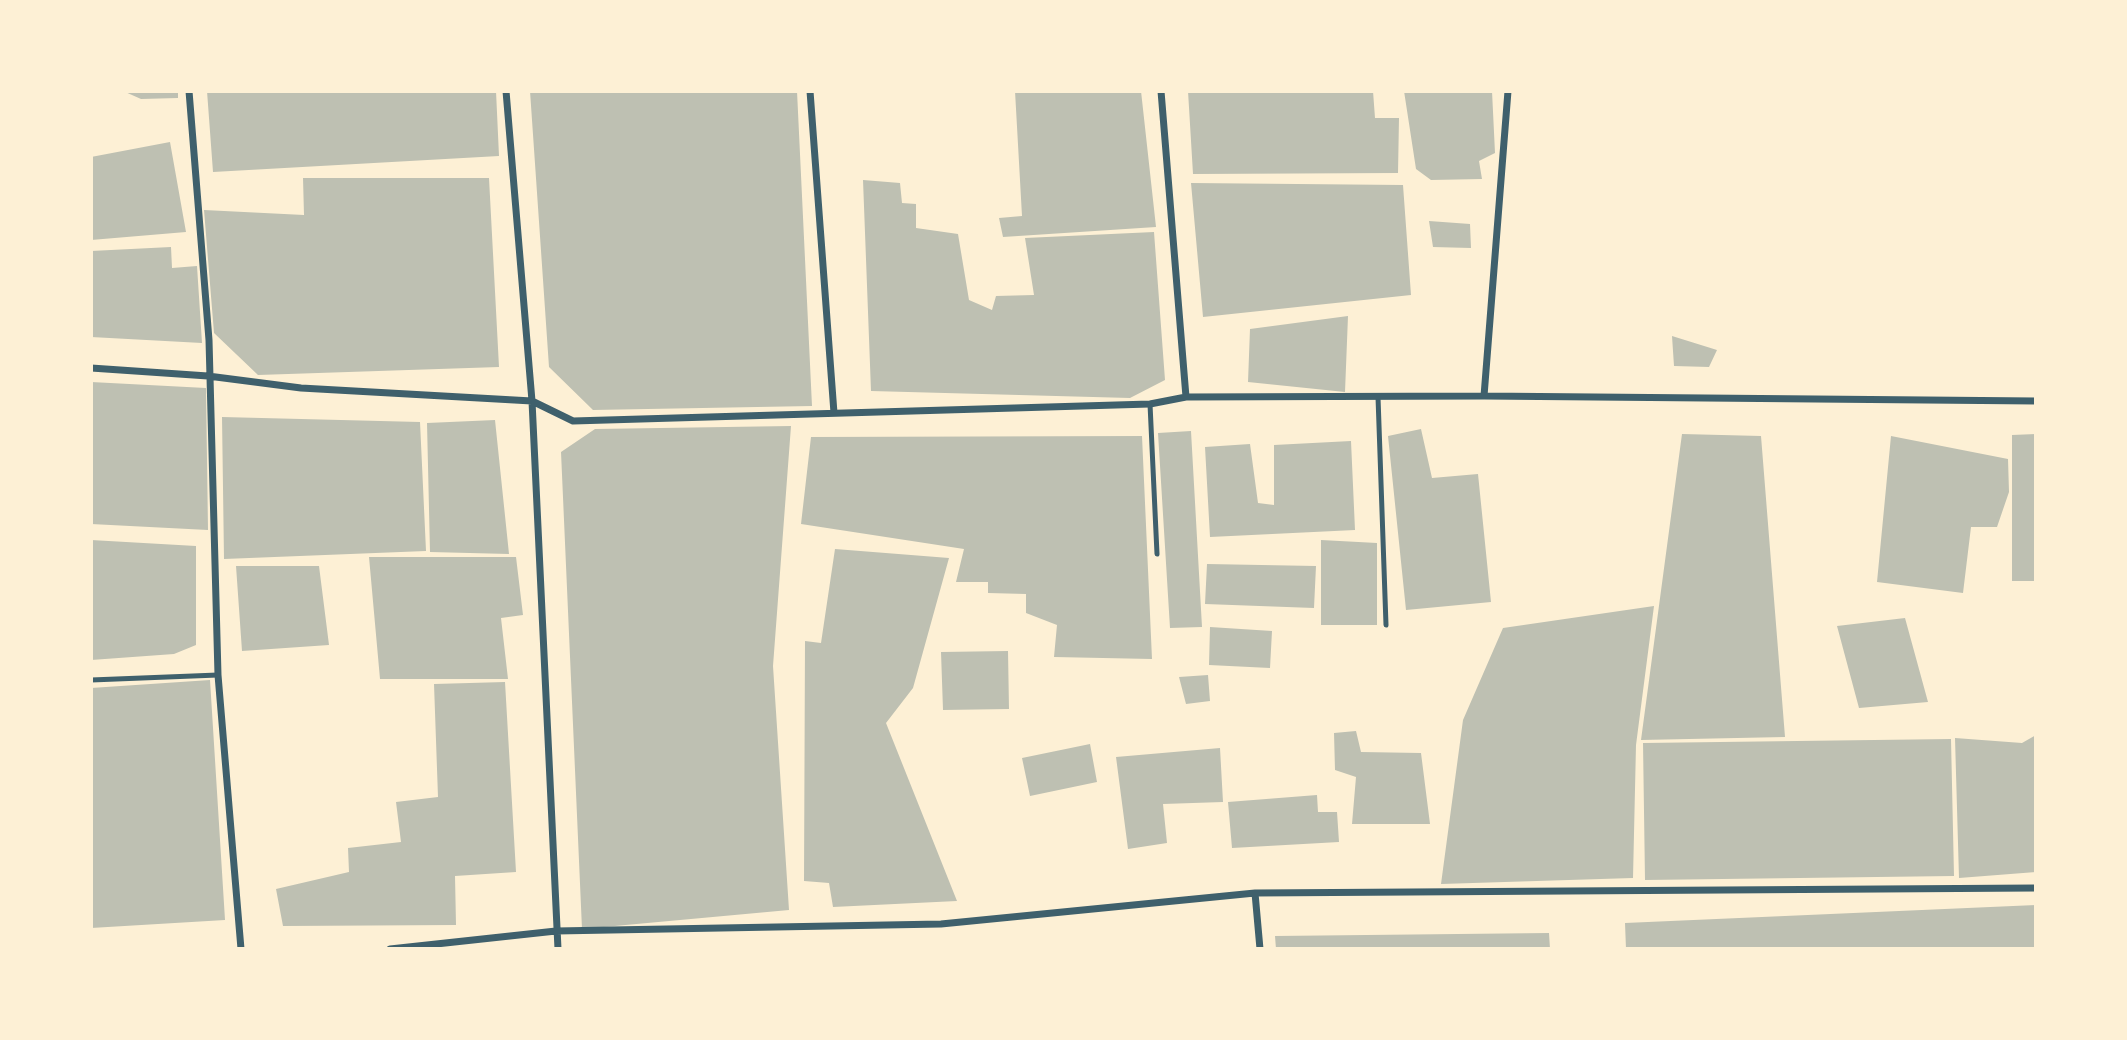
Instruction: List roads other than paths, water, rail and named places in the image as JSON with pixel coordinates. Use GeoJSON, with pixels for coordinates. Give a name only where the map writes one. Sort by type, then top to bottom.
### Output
{"type":"FeatureCollection","features":[{"type":"Feature","properties":{"kind":"street"},"geometry":{"type":"LineString","coordinates":[[189,91],[209,340],[218,675],[242,949]]}},
{"type":"Feature","properties":{"kind":"street"},"geometry":{"type":"LineString","coordinates":[[506,91],[532,401],[558,949]]}},
{"type":"Feature","properties":{"kind":"street"},"geometry":{"type":"LineString","coordinates":[[810,91],[834,413]]}},
{"type":"Feature","properties":{"kind":"street"},"geometry":{"type":"LineString","coordinates":[[1161,91],[1186,397]]}},
{"type":"Feature","properties":{"kind":"street"},"geometry":{"type":"LineString","coordinates":[[1484,396],[1508,91]]}},
{"type":"Feature","properties":{"kind":"street"},"geometry":{"type":"LineString","coordinates":[[91,368],[208,376],[301,388],[532,401],[573,421],[1150,404],[1186,397],[1484,396],[2036,401]]}},
{"type":"Feature","properties":{"kind":"street"},"geometry":{"type":"LineString","coordinates":[[390,949],[556,931],[941,924],[1255,894],[2036,888]]}},
{"type":"Feature","properties":{"kind":"street"},"geometry":{"type":"LineString","coordinates":[[1255,894],[1260,949]]}},
{"type":"Feature","properties":{"kind":"lane"},"geometry":{"type":"LineString","coordinates":[[1378,397],[1386,625]]}},
{"type":"Feature","properties":{"kind":"lane"},"geometry":{"type":"LineString","coordinates":[[1150,404],[1157,554]]}},
{"type":"Feature","properties":{"kind":"lane"},"geometry":{"type":"LineString","coordinates":[[91,680],[218,675]]}}]}
